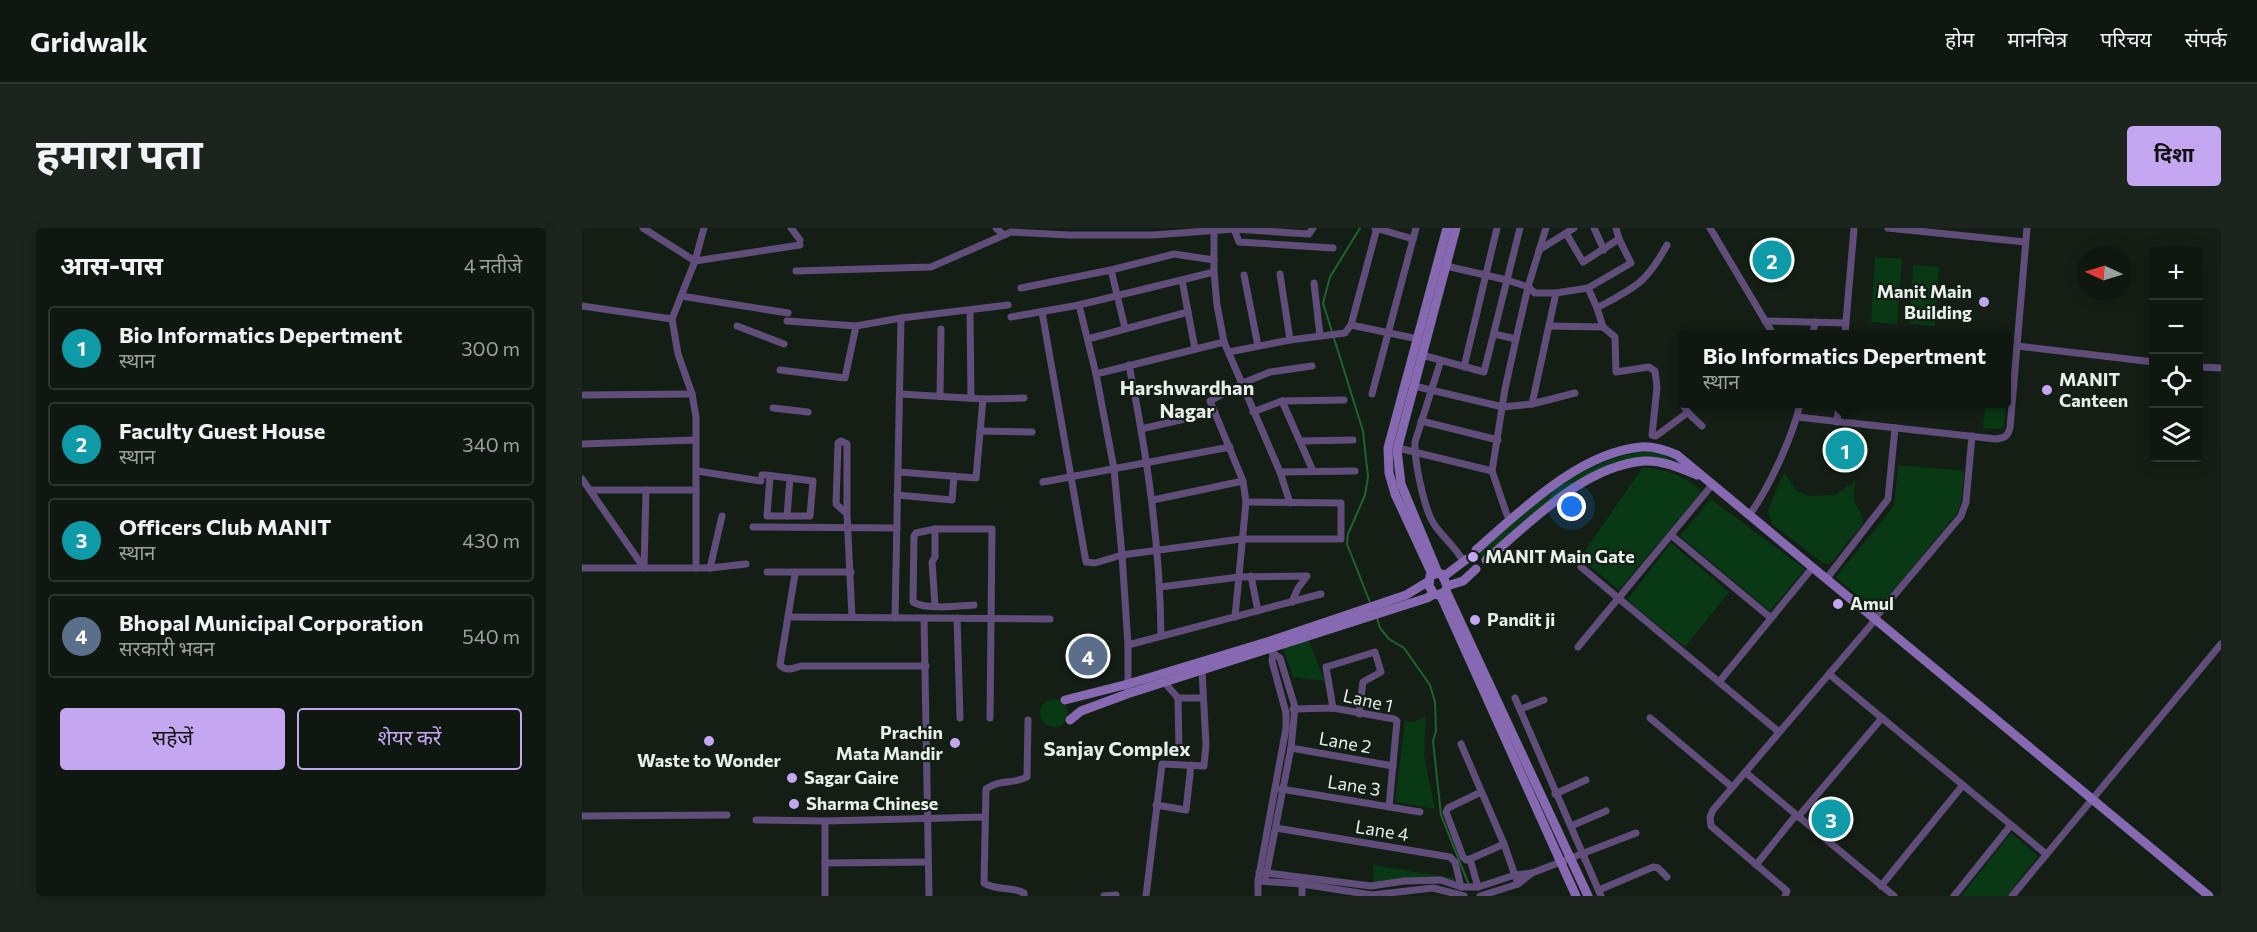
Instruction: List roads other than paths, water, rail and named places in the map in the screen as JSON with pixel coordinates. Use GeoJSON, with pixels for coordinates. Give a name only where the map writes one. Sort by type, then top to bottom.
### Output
{"type":"FeatureCollection","features":[{"type":"Feature","properties":{"kind":"main road"},"geometry":{"type":"LineString","coordinates":[[1447,228],[1388,448],[1389,473],[1395,494],[1588,896]]}},
{"type":"Feature","properties":{"kind":"main road"},"geometry":{"type":"LineString","coordinates":[[1456,228],[1398,448],[1397,459],[1401,484],[1435,576],[1576,896]]}},
{"type":"Feature","properties":{"kind":"main road"},"geometry":{"type":"LineString","coordinates":[[1476,550],[1545,491],[1591,462],[1641,447],[1661,449],[1677,455],[2209,896]]}},
{"type":"Feature","properties":{"kind":"main road"},"geometry":{"type":"LineString","coordinates":[[1486,560],[1558,499],[1601,473],[1622,465],[1645,461],[1663,463],[1702,477]]}},
{"type":"Feature","properties":{"kind":"main road"},"geometry":{"type":"LineString","coordinates":[[1382,608],[1465,560]]}},
{"type":"Feature","properties":{"kind":"main road"},"geometry":{"type":"LineString","coordinates":[[1065,700],[1164,682],[1202,670],[1366,613],[1427,598],[1463,581],[1476,569]]}},
{"type":"Feature","properties":{"kind":"main road"},"geometry":{"type":"LineString","coordinates":[[1070,720],[1081,711],[1128,689],[1272,647]]}},
{"type":"Feature","properties":{"kind":"street"},"geometry":{"type":"LineString","coordinates":[[643,228],[695,261],[800,242],[791,228]]}},
{"type":"Feature","properties":{"kind":"street"},"geometry":{"type":"LineString","coordinates":[[696,568],[696,417],[692,394],[678,354],[672,319],[695,261],[704,228]]}},
{"type":"Feature","properties":{"kind":"street"},"geometry":{"type":"LineString","coordinates":[[996,228],[1004,235]]}},
{"type":"Feature","properties":{"kind":"street"},"geometry":{"type":"LineString","coordinates":[[796,271],[931,267],[1011,232],[1022,231],[1153,232],[1251,229],[1309,234],[1313,228]]}},
{"type":"Feature","properties":{"kind":"street"},"geometry":{"type":"LineString","coordinates":[[1229,352],[1290,340],[1345,333],[1351,325],[1376,228],[1413,239]]}},
{"type":"Feature","properties":{"kind":"street"},"geometry":{"type":"LineString","coordinates":[[1372,394],[1416,228]]}},
{"type":"Feature","properties":{"kind":"street"},"geometry":{"type":"LineString","coordinates":[[1464,367],[1497,228]]}},
{"type":"Feature","properties":{"kind":"street"},"geometry":{"type":"LineString","coordinates":[[1422,355],[1484,372],[1520,228]]}},
{"type":"Feature","properties":{"kind":"street"},"geometry":{"type":"LineString","coordinates":[[1507,515],[1492,471],[1516,339],[1528,287],[1546,228]]}},
{"type":"Feature","properties":{"kind":"street"},"geometry":{"type":"LineString","coordinates":[[1539,250],[1574,228]]}},
{"type":"Feature","properties":{"kind":"street"},"geometry":{"type":"LineString","coordinates":[[1594,228],[1604,250]]}},
{"type":"Feature","properties":{"kind":"street"},"geometry":{"type":"LineString","coordinates":[[1446,266],[1507,280],[1528,287],[1535,293],[1556,293],[1588,288],[1631,263],[1616,228]]}},
{"type":"Feature","properties":{"kind":"street"},"geometry":{"type":"LineString","coordinates":[[1710,228],[1771,330]]}},
{"type":"Feature","properties":{"kind":"street"},"geometry":{"type":"LineString","coordinates":[[1845,330],[1854,228]]}},
{"type":"Feature","properties":{"kind":"street"},"geometry":{"type":"LineString","coordinates":[[1888,228],[2025,242]]}},
{"type":"Feature","properties":{"kind":"street"},"geometry":{"type":"LineString","coordinates":[[1797,417],[2003,439],[2008,435],[2027,228]]}},
{"type":"Feature","properties":{"kind":"street"},"geometry":{"type":"LineString","coordinates":[[1214,230],[1214,272],[1224,342],[1280,472],[1290,503]]}},
{"type":"Feature","properties":{"kind":"street"},"geometry":{"type":"LineString","coordinates":[[1234,230],[1239,242],[1333,248]]}},
{"type":"Feature","properties":{"kind":"street"},"geometry":{"type":"LineString","coordinates":[[1566,233],[1583,262],[1619,239]]}},
{"type":"Feature","properties":{"kind":"street"},"geometry":{"type":"LineString","coordinates":[[1597,308],[1640,284],[1654,270],[1667,245]]}},
{"type":"Feature","properties":{"kind":"street"},"geometry":{"type":"LineString","coordinates":[[1021,288],[1111,270],[1174,254],[1214,260]]}},
{"type":"Feature","properties":{"kind":"street"},"geometry":{"type":"LineString","coordinates":[[1111,270],[1125,328]]}},
{"type":"Feature","properties":{"kind":"street"},"geometry":{"type":"LineString","coordinates":[[1011,317],[1079,305],[1214,272]]}},
{"type":"Feature","properties":{"kind":"street"},"geometry":{"type":"LineString","coordinates":[[1280,274],[1290,340]]}},
{"type":"Feature","properties":{"kind":"street"},"geometry":{"type":"LineString","coordinates":[[1244,275],[1258,346]]}},
{"type":"Feature","properties":{"kind":"street"},"geometry":{"type":"LineString","coordinates":[[1182,280],[1195,349]]}},
{"type":"Feature","properties":{"kind":"street"},"geometry":{"type":"LineString","coordinates":[[1314,284],[1322,336]]}},
{"type":"Feature","properties":{"kind":"street"},"geometry":{"type":"LineString","coordinates":[[1588,288],[1603,327],[1615,337],[1616,372],[1649,367],[1655,371],[1657,387],[1653,435],[1656,436],[1687,413]]}},
{"type":"Feature","properties":{"kind":"street"},"geometry":{"type":"LineString","coordinates":[[1532,404],[1556,293]]}},
{"type":"Feature","properties":{"kind":"street"},"geometry":{"type":"LineString","coordinates":[[681,296],[787,317],[856,326],[1008,305]]}},
{"type":"Feature","properties":{"kind":"street"},"geometry":{"type":"LineString","coordinates":[[1079,305],[1096,374],[1114,469],[1128,645],[1128,689]]}},
{"type":"Feature","properties":{"kind":"street"},"geometry":{"type":"LineString","coordinates":[[582,306],[672,319]]}},
{"type":"Feature","properties":{"kind":"street"},"geometry":{"type":"LineString","coordinates":[[970,310],[971,398]]}},
{"type":"Feature","properties":{"kind":"street"},"geometry":{"type":"LineString","coordinates":[[1042,312],[1086,562],[1241,539],[1341,539],[1341,503],[1246,502]]}},
{"type":"Feature","properties":{"kind":"street"},"geometry":{"type":"LineString","coordinates":[[1088,339],[1188,312]]}},
{"type":"Feature","properties":{"kind":"street"},"geometry":{"type":"LineString","coordinates":[[895,618],[901,318]]}},
{"type":"Feature","properties":{"kind":"street"},"geometry":{"type":"LineString","coordinates":[[1765,321],[1846,323]]}},
{"type":"Feature","properties":{"kind":"street"},"geometry":{"type":"LineString","coordinates":[[1814,330],[1815,322]]}},
{"type":"Feature","properties":{"kind":"street"},"geometry":{"type":"LineString","coordinates":[[1351,325],[1418,339]]}},
{"type":"Feature","properties":{"kind":"street"},"geometry":{"type":"LineString","coordinates":[[737,326],[784,344]]}},
{"type":"Feature","properties":{"kind":"street"},"geometry":{"type":"LineString","coordinates":[[780,370],[845,378],[856,326]]}},
{"type":"Feature","properties":{"kind":"street"},"geometry":{"type":"LineString","coordinates":[[1548,326],[1603,327]]}},
{"type":"Feature","properties":{"kind":"street"},"geometry":{"type":"LineString","coordinates":[[940,396],[941,329]]}},
{"type":"Feature","properties":{"kind":"street"},"geometry":{"type":"LineString","coordinates":[[1494,334],[1516,339]]}},
{"type":"Feature","properties":{"kind":"street"},"geometry":{"type":"LineString","coordinates":[[1096,374],[1224,342]]}},
{"type":"Feature","properties":{"kind":"street"},"geometry":{"type":"LineString","coordinates":[[2016,346],[2149,361]]}},
{"type":"Feature","properties":{"kind":"street"},"geometry":{"type":"LineString","coordinates":[[1441,360],[1421,420],[1415,442],[1415,452],[1426,506],[1431,518],[1465,560]]}},
{"type":"Feature","properties":{"kind":"street"},"geometry":{"type":"LineString","coordinates":[[1129,365],[1153,500],[1160,587],[1161,636]]}},
{"type":"Feature","properties":{"kind":"street"},"geometry":{"type":"LineString","coordinates":[[1234,617],[1246,502],[1243,481],[1210,401],[1243,383],[1270,372],[1312,366]]}},
{"type":"Feature","properties":{"kind":"street"},"geometry":{"type":"LineString","coordinates":[[2203,367],[2221,368]]}},
{"type":"Feature","properties":{"kind":"street"},"geometry":{"type":"LineString","coordinates":[[1414,386],[1503,407],[1532,404],[1575,393]]}},
{"type":"Feature","properties":{"kind":"street"},"geometry":{"type":"LineString","coordinates":[[582,395],[692,394]]}},
{"type":"Feature","properties":{"kind":"street"},"geometry":{"type":"LineString","coordinates":[[900,394],[983,399],[1024,398]]}},
{"type":"Feature","properties":{"kind":"street"},"geometry":{"type":"LineString","coordinates":[[899,472],[976,478],[983,399]]}},
{"type":"Feature","properties":{"kind":"street"},"geometry":{"type":"LineString","coordinates":[[1253,412],[1282,401],[1344,400]]}},
{"type":"Feature","properties":{"kind":"street"},"geometry":{"type":"LineString","coordinates":[[1282,401],[1313,471]]}},
{"type":"Feature","properties":{"kind":"street"},"geometry":{"type":"LineString","coordinates":[[773,408],[808,412]]}},
{"type":"Feature","properties":{"kind":"street"},"geometry":{"type":"LineString","coordinates":[[1684,408],[1702,426]]}},
{"type":"Feature","properties":{"kind":"street"},"geometry":{"type":"LineString","coordinates":[[1750,514],[1765,492],[1799,408]]}},
{"type":"Feature","properties":{"kind":"street"},"geometry":{"type":"LineString","coordinates":[[1837,422],[1839,408]]}},
{"type":"Feature","properties":{"kind":"street"},"geometry":{"type":"LineString","coordinates":[[1141,429],[1215,412]]}},
{"type":"Feature","properties":{"kind":"street"},"geometry":{"type":"LineString","coordinates":[[1421,420],[1498,440]]}},
{"type":"Feature","properties":{"kind":"street"},"geometry":{"type":"LineString","coordinates":[[1827,578],[1888,500],[1895,428]]}},
{"type":"Feature","properties":{"kind":"street"},"geometry":{"type":"LineString","coordinates":[[981,431],[1032,432]]}},
{"type":"Feature","properties":{"kind":"street"},"geometry":{"type":"LineString","coordinates":[[1785,896],[1786,891],[1711,826],[1713,810],[1961,516],[1966,502],[1972,436]]}},
{"type":"Feature","properties":{"kind":"street"},"geometry":{"type":"LineString","coordinates":[[582,444],[695,440]]}},
{"type":"Feature","properties":{"kind":"street"},"geometry":{"type":"LineString","coordinates":[[1300,441],[1353,440]]}},
{"type":"Feature","properties":{"kind":"street"},"geometry":{"type":"LineString","coordinates":[[847,514],[836,504],[838,443],[842,441],[847,444],[847,514],[852,617]]}},
{"type":"Feature","properties":{"kind":"street"},"geometry":{"type":"LineString","coordinates":[[1043,482],[1230,447]]}},
{"type":"Feature","properties":{"kind":"street"},"geometry":{"type":"LineString","coordinates":[[1398,448],[1492,471]]}},
{"type":"Feature","properties":{"kind":"street"},"geometry":{"type":"LineString","coordinates":[[697,471],[761,478],[770,476],[813,481],[810,516],[767,516],[770,476]]}},
{"type":"Feature","properties":{"kind":"street"},"geometry":{"type":"LineString","coordinates":[[1280,472],[1355,471]]}},
{"type":"Feature","properties":{"kind":"street"},"geometry":{"type":"LineString","coordinates":[[897,495],[952,500],[954,476]]}},
{"type":"Feature","properties":{"kind":"street"},"geometry":{"type":"LineString","coordinates":[[582,478],[644,568]]}},
{"type":"Feature","properties":{"kind":"street"},"geometry":{"type":"LineString","coordinates":[[787,516],[790,478]]}},
{"type":"Feature","properties":{"kind":"street"},"geometry":{"type":"LineString","coordinates":[[1153,500],[1243,481]]}},
{"type":"Feature","properties":{"kind":"street"},"geometry":{"type":"LineString","coordinates":[[1578,647],[1712,485]]}},
{"type":"Feature","properties":{"kind":"street"},"geometry":{"type":"LineString","coordinates":[[590,490],[696,490]]}},
{"type":"Feature","properties":{"kind":"street"},"geometry":{"type":"LineString","coordinates":[[644,568],[646,490]]}},
{"type":"Feature","properties":{"kind":"street"},"geometry":{"type":"LineString","coordinates":[[710,568],[722,516]]}},
{"type":"Feature","properties":{"kind":"street"},"geometry":{"type":"LineString","coordinates":[[753,527],[897,528]]}},
{"type":"Feature","properties":{"kind":"street"},"geometry":{"type":"LineString","coordinates":[[935,529],[935,557],[932,562],[935,606]]}},
{"type":"Feature","properties":{"kind":"street"},"geometry":{"type":"LineString","coordinates":[[974,605],[935,606],[916,605],[913,602],[914,536],[916,533],[935,529],[993,529],[990,718]]}},
{"type":"Feature","properties":{"kind":"street"},"geometry":{"type":"LineString","coordinates":[[1671,535],[1771,618]]}},
{"type":"Feature","properties":{"kind":"street"},"geometry":{"type":"LineString","coordinates":[[582,568],[710,568],[746,564]]}},
{"type":"Feature","properties":{"kind":"street"},"geometry":{"type":"LineString","coordinates":[[1581,567],[1779,732]]}},
{"type":"Feature","properties":{"kind":"street"},"geometry":{"type":"LineString","coordinates":[[1719,682],[1813,567]]}},
{"type":"Feature","properties":{"kind":"street"},"geometry":{"type":"LineString","coordinates":[[767,572],[851,573]]}},
{"type":"Feature","properties":{"kind":"street"},"geometry":{"type":"LineString","coordinates":[[795,574],[780,665],[786,669],[801,666],[926,666]]}},
{"type":"Feature","properties":{"kind":"street"},"geometry":{"type":"LineString","coordinates":[[1160,587],[1251,576],[1307,576],[1292,602]]}},
{"type":"Feature","properties":{"kind":"street"},"geometry":{"type":"LineString","coordinates":[[1251,576],[1258,611]]}},
{"type":"Feature","properties":{"kind":"street"},"geometry":{"type":"LineString","coordinates":[[1128,645],[1321,594]]}},
{"type":"Feature","properties":{"kind":"street"},"geometry":{"type":"LineString","coordinates":[[789,617],[1050,618]]}},
{"type":"Feature","properties":{"kind":"street"},"geometry":{"type":"LineString","coordinates":[[924,618],[929,896]]}},
{"type":"Feature","properties":{"kind":"street"},"geometry":{"type":"LineString","coordinates":[[957,618],[960,718]]}},
{"type":"Feature","properties":{"kind":"street"},"geometry":{"type":"LineString","coordinates":[[2012,896],[2221,644]]}},
{"type":"Feature","properties":{"kind":"street"},"geometry":{"type":"LineString","coordinates":[[1262,872],[1276,828],[1291,748],[1295,707],[1280,658],[1272,647]]}},
{"type":"Feature","properties":{"kind":"street"},"geometry":{"type":"LineString","coordinates":[[1256,895],[1262,882],[1274,788],[1286,728],[1286,713],[1272,661],[1272,647]]}},
{"type":"Feature","properties":{"kind":"street"},"geometry":{"type":"LineString","coordinates":[[1333,708],[1326,667],[1375,652],[1382,672],[1364,682],[1359,714]]}},
{"type":"Feature","properties":{"kind":"street"},"geometry":{"type":"LineString","coordinates":[[1146,896],[1162,764],[1204,766],[1206,745],[1202,670]]}},
{"type":"Feature","properties":{"kind":"street"},"geometry":{"type":"LineString","coordinates":[[1829,674],[2046,854]]}},
{"type":"Feature","properties":{"kind":"street"},"geometry":{"type":"LineString","coordinates":[[1164,682],[1178,698],[1179,749]]}},
{"type":"Feature","properties":{"kind":"street"},"geometry":{"type":"LineString","coordinates":[[1178,698],[1203,698]]}},
{"type":"Feature","properties":{"kind":"street"},"geometry":{"type":"LineString","coordinates":[[1515,698],[1600,893],[1653,867],[1658,868],[1667,878]]}},
{"type":"Feature","properties":{"kind":"street"},"geometry":{"type":"LineString","coordinates":[[1521,709],[1544,700]]}},
{"type":"Feature","properties":{"kind":"street"},"geometry":{"type":"LineString","coordinates":[[1286,713],[1295,707]]}},
{"type":"Feature","properties":{"kind":"street","name":"Lane 1"},"geometry":{"type":"LineString","coordinates":[[1295,707],[1333,708],[1394,718],[1397,721],[1389,807]]}},
{"type":"Feature","properties":{"kind":"street"},"geometry":{"type":"LineString","coordinates":[[1650,718],[1732,787]]}},
{"type":"Feature","properties":{"kind":"street"},"geometry":{"type":"LineString","coordinates":[[1756,865],[1882,718]]}},
{"type":"Feature","properties":{"kind":"street"},"geometry":{"type":"LineString","coordinates":[[1024,896],[1024,893],[1016,888],[990,887],[984,883],[984,817],[986,789],[996,782],[1020,781],[1027,777],[1028,720]]}},
{"type":"Feature","properties":{"kind":"street"},"geometry":{"type":"LineString","coordinates":[[1461,744],[1504,844],[1518,884]]}},
{"type":"Feature","properties":{"kind":"street","name":"Lane 2"},"geometry":{"type":"LineString","coordinates":[[1291,748],[1393,766]]}},
{"type":"Feature","properties":{"kind":"street"},"geometry":{"type":"LineString","coordinates":[[1156,805],[1186,810],[1191,765]]}},
{"type":"Feature","properties":{"kind":"street"},"geometry":{"type":"LineString","coordinates":[[1745,772],[1894,896]]}},
{"type":"Feature","properties":{"kind":"street"},"geometry":{"type":"LineString","coordinates":[[1556,794],[1586,780]]}},
{"type":"Feature","properties":{"kind":"street"},"geometry":{"type":"LineString","coordinates":[[1881,886],[1963,785]]}},
{"type":"Feature","properties":{"kind":"street","name":"Lane 3"},"geometry":{"type":"LineString","coordinates":[[1274,788],[1420,812]]}},
{"type":"Feature","properties":{"kind":"street"},"geometry":{"type":"LineString","coordinates":[[1481,792],[1448,808],[1446,812],[1463,857],[1466,860],[1470,859],[1504,844]]}},
{"type":"Feature","properties":{"kind":"street"},"geometry":{"type":"LineString","coordinates":[[1571,826],[1606,811]]}},
{"type":"Feature","properties":{"kind":"street"},"geometry":{"type":"LineString","coordinates":[[582,816],[728,815]]}},
{"type":"Feature","properties":{"kind":"street"},"geometry":{"type":"LineString","coordinates":[[756,820],[927,820],[984,817]]}},
{"type":"Feature","properties":{"kind":"street"},"geometry":{"type":"LineString","coordinates":[[825,821],[825,896]]}},
{"type":"Feature","properties":{"kind":"street"},"geometry":{"type":"LineString","coordinates":[[1954,896],[2011,825]]}},
{"type":"Feature","properties":{"kind":"street","name":"Lane 4"},"geometry":{"type":"LineString","coordinates":[[1276,828],[1450,857],[1455,862],[1464,887]]}},
{"type":"Feature","properties":{"kind":"street"},"geometry":{"type":"LineString","coordinates":[[1262,872],[1302,880],[1371,886],[1404,880],[1441,880],[1464,887],[1477,887],[1515,875],[1532,873],[1636,833]]}},
{"type":"Feature","properties":{"kind":"street"},"geometry":{"type":"LineString","coordinates":[[1470,859],[1477,887]]}},
{"type":"Feature","properties":{"kind":"street"},"geometry":{"type":"LineString","coordinates":[[825,863],[927,862]]}},
{"type":"Feature","properties":{"kind":"street"},"geometry":{"type":"LineString","coordinates":[[1480,896],[1518,884],[1532,873]]}},
{"type":"Feature","properties":{"kind":"street"},"geometry":{"type":"LineString","coordinates":[[1302,880],[1302,896]]}},
{"type":"Feature","properties":{"kind":"street"},"geometry":{"type":"LineString","coordinates":[[1262,882],[1302,880],[1327,892],[1372,895],[1433,888],[1442,893],[1464,896]]}},
{"type":"Feature","properties":{"kind":"street"},"geometry":{"type":"LineString","coordinates":[[1441,880],[1442,893]]}},
{"type":"Feature","properties":{"kind":"street"},"geometry":{"type":"LineString","coordinates":[[1371,886],[1372,895]]}},
{"type":"Feature","properties":{"kind":"street"},"geometry":{"type":"LineString","coordinates":[[1104,896],[1116,895]]}},
{"type":"Feature","properties":{"kind":"waterway"},"geometry":{"type":"LineString","coordinates":[[1360,228],[1330,277],[1323,303],[1363,431],[1368,477],[1365,495],[1348,534],[1347,544],[1371,605]]}},
{"type":"Feature","properties":{"kind":"waterway"},"geometry":{"type":"LineString","coordinates":[[1377,618],[1380,628],[1389,639],[1404,648],[1430,685],[1435,702],[1436,731],[1433,741],[1441,815],[1469,885]]}},
{"type":"Feature","properties":{"kind":"place","name":"Faculty Guest House"},"geometry":{"type":"Point","coordinates":[1772,260]}},
{"type":"Feature","properties":{"kind":"place","name":"Manit Main Building"},"geometry":{"type":"Point","coordinates":[1984,302]}},
{"type":"Feature","properties":{"kind":"place","name":"MANIT Canteen"},"geometry":{"type":"Point","coordinates":[2047,390]}},
{"type":"Feature","properties":{"kind":"place","name":"Bio Informatics Depertment"},"geometry":{"type":"Point","coordinates":[1845,450]}},
{"type":"Feature","properties":{"kind":"place","name":"MANIT Main Gate"},"geometry":{"type":"Point","coordinates":[1473,557]}},
{"type":"Feature","properties":{"kind":"place","name":"Amul"},"geometry":{"type":"Point","coordinates":[1838,604]}},
{"type":"Feature","properties":{"kind":"place","name":"Pandit ji"},"geometry":{"type":"Point","coordinates":[1475,620]}},
{"type":"Feature","properties":{"kind":"place","name":"Bhopal Municipal Corporation"},"geometry":{"type":"Point","coordinates":[1088,656]}},
{"type":"Feature","properties":{"kind":"place","name":"Waste to Wonder"},"geometry":{"type":"Point","coordinates":[709,741]}},
{"type":"Feature","properties":{"kind":"place","name":"Prachin Mata Mandir"},"geometry":{"type":"Point","coordinates":[955,743]}},
{"type":"Feature","properties":{"kind":"place","name":"Sagar Gaire"},"geometry":{"type":"Point","coordinates":[792,778]}},
{"type":"Feature","properties":{"kind":"place","name":"Sharma Chinese"},"geometry":{"type":"Point","coordinates":[794,804]}},
{"type":"Feature","properties":{"kind":"place","name":"Officers Club MANIT"},"geometry":{"type":"Point","coordinates":[1831,819]}},
{"type":"Feature","properties":{"kind":"district","name":"Harshwardhan Nagar"},"geometry":{"type":"Point","coordinates":[1187,400]}},
{"type":"Feature","properties":{"kind":"district","name":"Sanjay Complex"},"geometry":{"type":"Point","coordinates":[1117,749]}}]}
